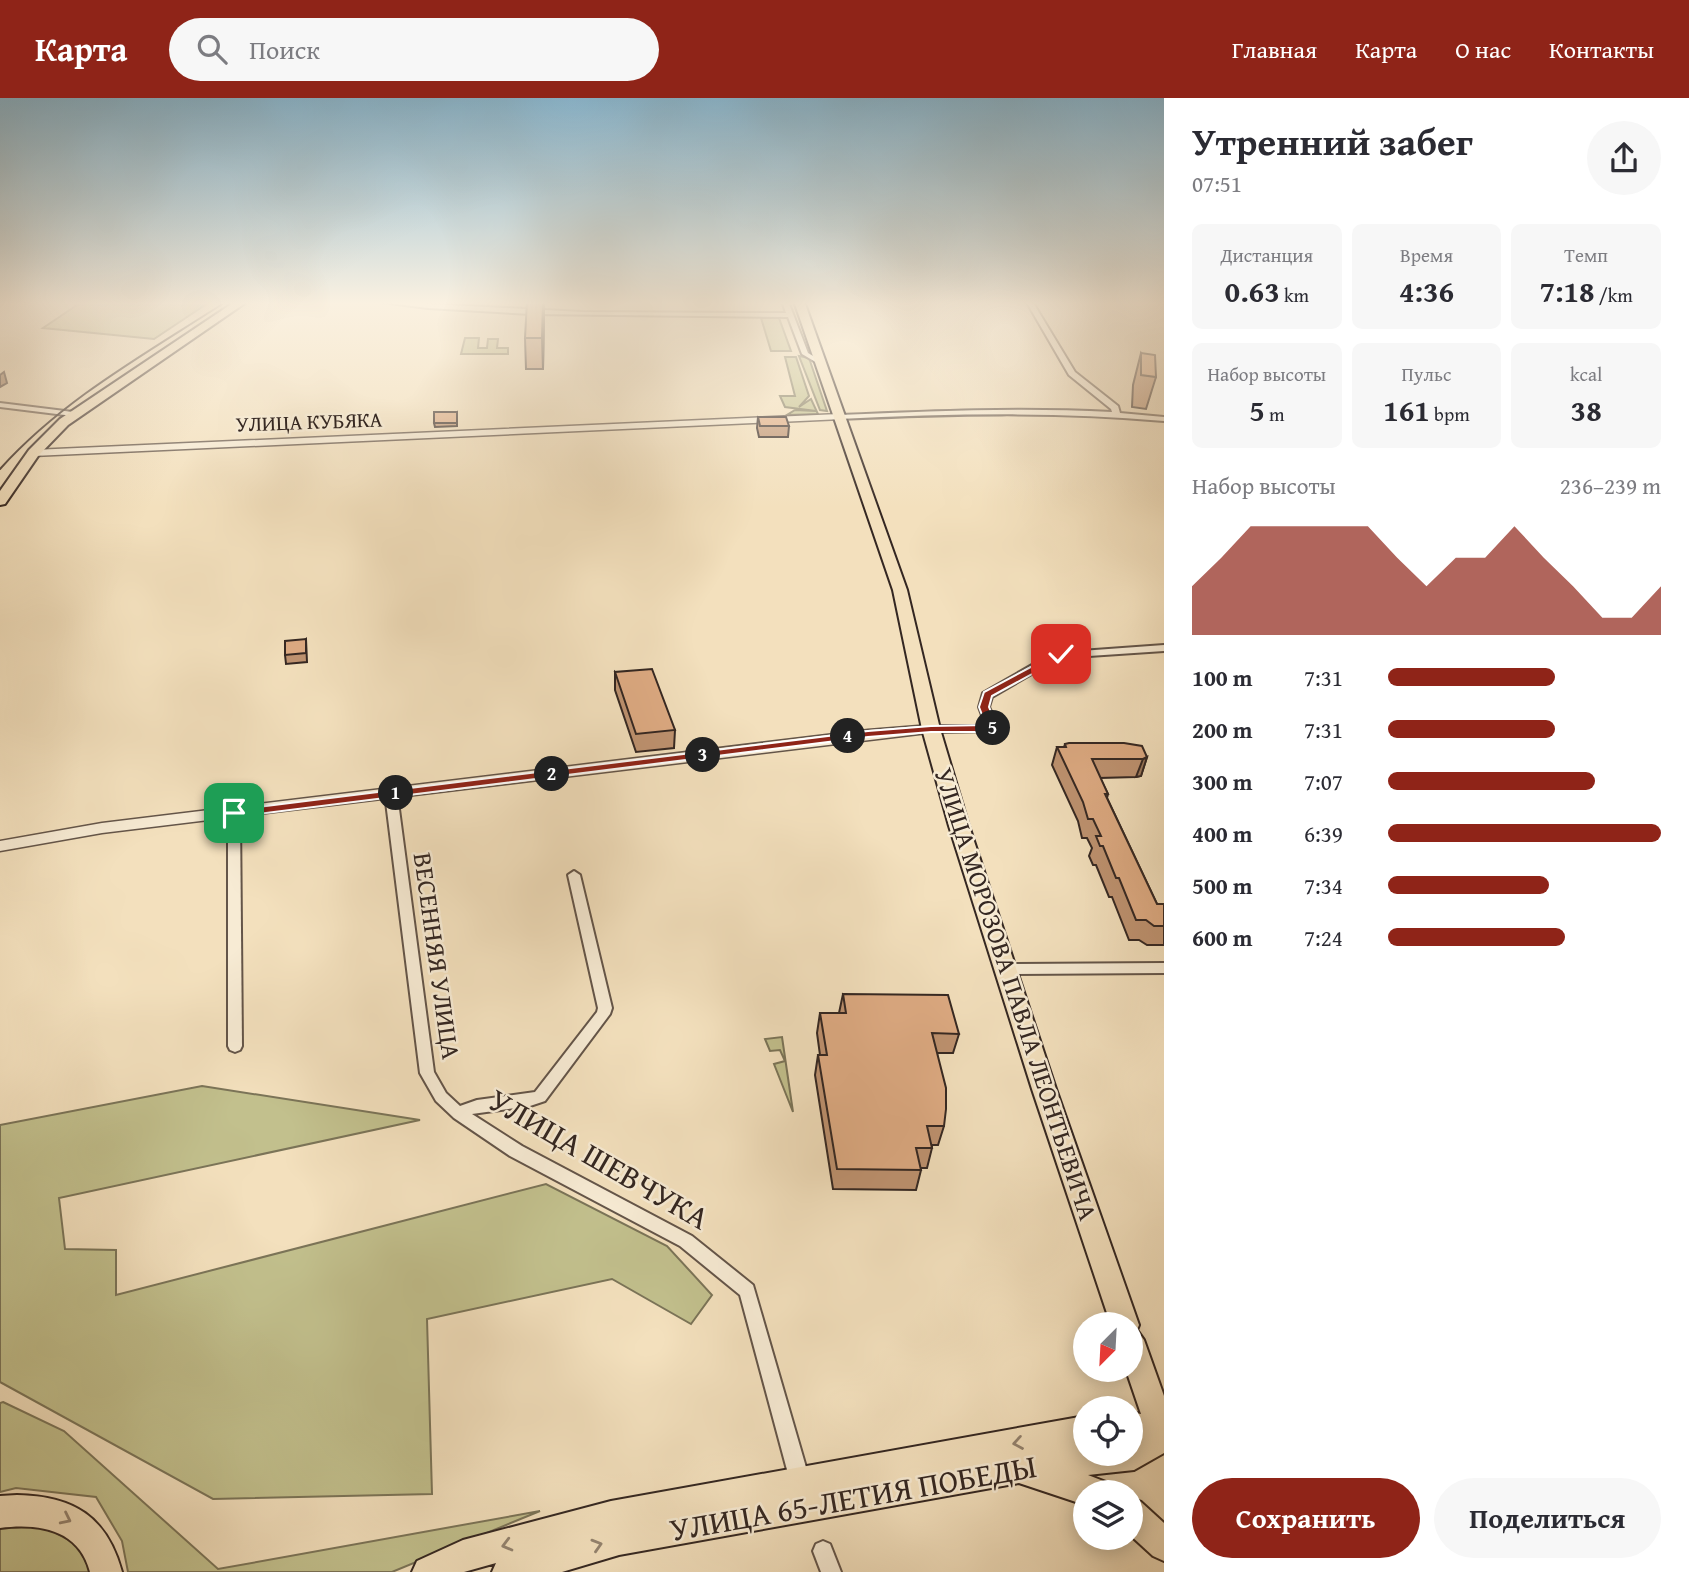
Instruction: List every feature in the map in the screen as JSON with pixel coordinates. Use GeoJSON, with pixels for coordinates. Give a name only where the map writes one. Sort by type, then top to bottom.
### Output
{"type":"FeatureCollection","features":[{"type":"Feature","properties":{"kind":"main road"},"geometry":{"type":"LineString","coordinates":[[0,501],[33,453],[74,414],[140,370]]}},
{"type":"Feature","properties":{"kind":"main road","name":"УЛИЦА МОРОЗОВА ПАВЛА ЛЕОНТЬЕВИЧА"},"geometry":{"type":"LineString","coordinates":[[823,370],[900,590],[931,729],[1004,969],[1121,1312]]}},
{"type":"Feature","properties":{"kind":"main road"},"geometry":{"type":"LineString","coordinates":[[1143,1377],[1163,1435]]}},
{"type":"Feature","properties":{"kind":"main road"},"geometry":{"type":"LineString","coordinates":[[1143,1430],[1163,1435]]}},
{"type":"Feature","properties":{"kind":"main road","name":"УЛИЦА 65-ЛЕТИЯ ПОБЕДЫ"},"geometry":{"type":"LineString","coordinates":[[428,1572],[463,1556],[611,1517],[1073,1433]]}},
{"type":"Feature","properties":{"kind":"main road","name":"УЛИЦА 65-ЛЕТИЯ ПОБЕДЫ"},"geometry":{"type":"LineString","coordinates":[[508,1572],[619,1539],[1013,1469],[1134,1455],[1163,1435]]}},
{"type":"Feature","properties":{"kind":"main road"},"geometry":{"type":"LineString","coordinates":[[1013,1469],[1073,1485]]}},
{"type":"Feature","properties":{"kind":"main road"},"geometry":{"type":"LineString","coordinates":[[0,1512],[20,1508],[50,1511],[76,1524],[95,1544],[106,1572]]}},
{"type":"Feature","properties":{"kind":"main road"},"geometry":{"type":"LineString","coordinates":[[1143,1525],[1164,1545]]}},
{"type":"Feature","properties":{"kind":"street"},"geometry":{"type":"LineString","coordinates":[[1070,370],[1115,408],[1116,414]]}},
{"type":"Feature","properties":{"kind":"street"},"geometry":{"type":"LineString","coordinates":[[0,405],[74,414]]}},
{"type":"Feature","properties":{"kind":"street"},"geometry":{"type":"LineString","coordinates":[[839,417],[996,411],[1116,414],[1164,419]]}},
{"type":"Feature","properties":{"kind":"street","name":"УЛИЦА КУБЯКА"},"geometry":{"type":"LineString","coordinates":[[33,453],[839,417]]}},
{"type":"Feature","properties":{"kind":"street"},"geometry":{"type":"LineString","coordinates":[[0,846],[102,828],[868,734],[931,729],[993,729],[984,707],[987,695],[1057,655],[1164,648]]}},
{"type":"Feature","properties":{"kind":"street","name":"ВЕСЕННЯЯ УЛИЦА"},"geometry":{"type":"LineString","coordinates":[[391,793],[427,1073],[441,1097],[458,1114]]}},
{"type":"Feature","properties":{"kind":"street"},"geometry":{"type":"LineString","coordinates":[[234,813],[235,1046]]}},
{"type":"Feature","properties":{"kind":"street","name":"УЛИЦА ШЕВЧУКА"},"geometry":{"type":"LineString","coordinates":[[458,1114],[473,1108],[529,1101],[540,1097],[603,1014],[605,1008],[574,875]]}},
{"type":"Feature","properties":{"kind":"street"},"geometry":{"type":"LineString","coordinates":[[1004,969],[1164,968]]}},
{"type":"Feature","properties":{"kind":"street","name":"УЛИЦА ШЕВЧУКА"},"geometry":{"type":"LineString","coordinates":[[458,1114],[508,1147],[686,1241],[747,1291],[800,1481]]}},
{"type":"Feature","properties":{"kind":"street"},"geometry":{"type":"LineString","coordinates":[[822,1550],[831,1572]]}},
{"type":"Feature","properties":{"kind":"shaded area"},"geometry":{"type":"Polygon","coordinates":[[[788,370],[800,370],[809,396],[799,407],[811,399],[818,414],[787,415],[795,410],[816,411],[785,407],[780,396],[795,396],[788,370]]]}},
{"type":"Feature","properties":{"kind":"shaded area"},"geometry":{"type":"Polygon","coordinates":[[[804,370],[813,370],[827,411],[820,410],[804,370]]]}},
{"type":"Feature","properties":{"kind":"shaded area"},"geometry":{"type":"Polygon","coordinates":[[[782,1037],[793,1112],[774,1064],[785,1061],[780,1050],[770,1051],[765,1039],[782,1037]]]}},
{"type":"Feature","properties":{"kind":"shaded area"},"geometry":{"type":"Polygon","coordinates":[[[202,1086],[420,1120],[59,1198],[65,1249],[116,1250],[116,1295],[546,1184],[667,1246],[712,1295],[691,1324],[612,1279],[427,1319],[432,1494],[213,1499],[0,1382],[0,1125],[202,1086]]]}},
{"type":"Feature","properties":{"kind":"shaded area"},"geometry":{"type":"Polygon","coordinates":[[[3,1402],[64,1431],[218,1569],[540,1511],[392,1572],[128,1572],[122,1541],[96,1497],[16,1488],[0,1492],[0,1403],[3,1402]]]}},
{"type":"Feature","properties":{"kind":"shaded area"},"geometry":{"type":"Polygon","coordinates":[[[42,1526],[77,1544],[91,1572],[0,1572],[0,1528],[42,1526]]]}},
{"type":"Feature","properties":{"kind":"building"},"geometry":{"type":"Polygon","coordinates":[[[1141,370],[1156,370],[1156,377],[1141,375],[1141,370]]]}},
{"type":"Feature","properties":{"kind":"building"},"geometry":{"type":"Polygon","coordinates":[[[434,412],[457,412],[457,423],[434,423],[434,412]]]}},
{"type":"Feature","properties":{"kind":"building"},"geometry":{"type":"Polygon","coordinates":[[[758,417],[786,417],[789,426],[760,426],[758,417]]]}},
{"type":"Feature","properties":{"kind":"building"},"geometry":{"type":"Polygon","coordinates":[[[306,639],[306,653],[285,655],[285,641],[306,639]]]}},
{"type":"Feature","properties":{"kind":"building"},"geometry":{"type":"Polygon","coordinates":[[[652,669],[675,730],[636,734],[615,672],[652,669]]]}},
{"type":"Feature","properties":{"kind":"building"},"geometry":{"type":"Polygon","coordinates":[[[1124,743],[1142,746],[1147,757],[1143,759],[1092,759],[1108,794],[1105,794],[1157,904],[1164,904],[1164,926],[1136,920],[1119,878],[1116,878],[1096,836],[1101,836],[1093,819],[1088,819],[1083,802],[1057,747],[1066,747],[1065,744],[1124,743]]]}},
{"type":"Feature","properties":{"kind":"building"},"geometry":{"type":"Polygon","coordinates":[[[843,994],[948,995],[959,1034],[932,1033],[946,1088],[946,1109],[944,1126],[927,1126],[932,1148],[916,1148],[921,1170],[837,1169],[818,1055],[827,1055],[820,1013],[846,1013],[843,994]]]}},
{"type":"Feature","properties":{"kind":"tram line"},"geometry":{"type":"LineString","coordinates":[[0,469],[51,420],[120,370]]}},
{"type":"Feature","properties":{"kind":"route"},"geometry":{"type":"LineString","coordinates":[[234,813],[868,734],[931,729],[993,729],[984,707],[984,698],[993,690],[1061,654]]}}]}
